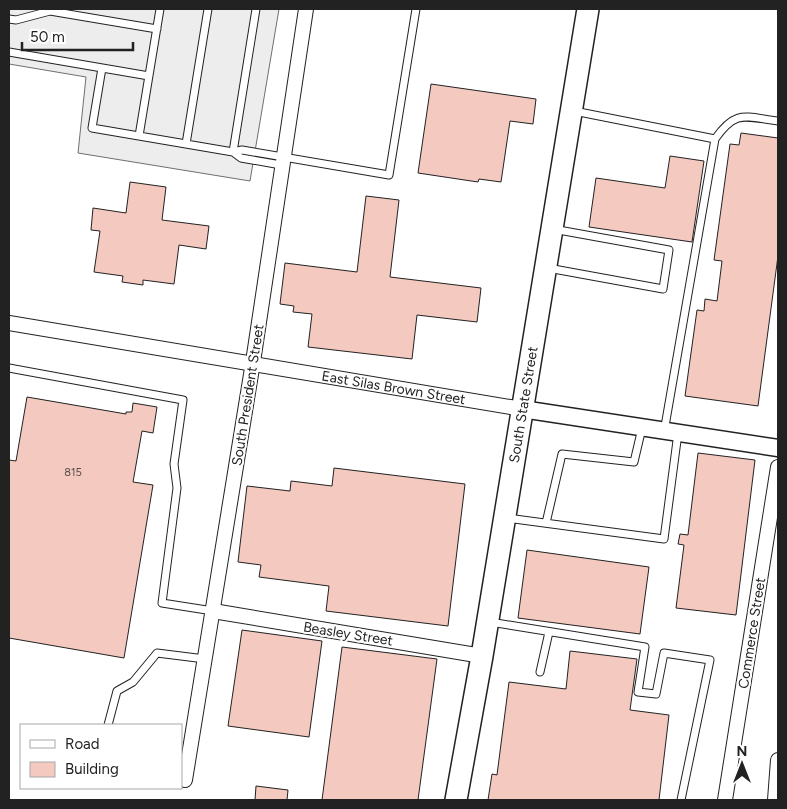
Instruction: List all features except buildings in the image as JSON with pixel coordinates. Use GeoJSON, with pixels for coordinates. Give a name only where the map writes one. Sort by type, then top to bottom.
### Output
{"type":"FeatureCollection","features":[{"type":"Feature","properties":{"kind":"main road","name":"South State Street"},"geometry":{"type":"LineString","coordinates":[[456,800],[488,622],[588,9]]}},
{"type":"Feature","properties":{"kind":"street","name":"South President Street"},"geometry":{"type":"LineString","coordinates":[[185,780],[253,362],[306,9]]}},
{"type":"Feature","properties":{"kind":"street","name":"East Silas Brown Street"},"geometry":{"type":"LineString","coordinates":[[9,323],[642,428],[778,448]]}},
{"type":"Feature","properties":{"kind":"street","name":"Commerce Street"},"geometry":{"type":"LineString","coordinates":[[725,800],[778,467]]}},
{"type":"Feature","properties":{"kind":"street","name":"Beasley Street"},"geometry":{"type":"LineString","coordinates":[[213,611],[482,656]]}},
{"type":"Feature","properties":{"kind":"street"},"geometry":{"type":"LineString","coordinates":[[774,800],[778,760]]}},
{"type":"Feature","properties":{"kind":"lane"},"geometry":{"type":"LineString","coordinates":[[139,136],[160,9]]}},
{"type":"Feature","properties":{"kind":"lane"},"geometry":{"type":"LineString","coordinates":[[186,144],[208,9]]}},
{"type":"Feature","properties":{"kind":"lane"},"geometry":{"type":"LineString","coordinates":[[233,152],[256,9]]}},
{"type":"Feature","properties":{"kind":"lane"},"geometry":{"type":"LineString","coordinates":[[102,68],[92,128],[233,152],[242,150],[282,160],[389,175],[416,9]]}},
{"type":"Feature","properties":{"kind":"lane"},"geometry":{"type":"LineString","coordinates":[[9,19],[16,20],[50,11],[157,29]]}},
{"type":"Feature","properties":{"kind":"lane"},"geometry":{"type":"LineString","coordinates":[[9,52],[149,76]]}},
{"type":"Feature","properties":{"kind":"lane"},"geometry":{"type":"LineString","coordinates":[[571,110],[715,139]]}},
{"type":"Feature","properties":{"kind":"lane"},"geometry":{"type":"LineString","coordinates":[[504,518],[664,539],[671,432],[715,139],[726,123],[738,117],[778,121]]}},
{"type":"Feature","properties":{"kind":"lane"},"geometry":{"type":"LineString","coordinates":[[545,267],[663,289],[669,250],[551,229]]}},
{"type":"Feature","properties":{"kind":"lane"},"geometry":{"type":"LineString","coordinates":[[9,368],[183,400],[174,464],[177,488],[162,603],[213,611]]}},
{"type":"Feature","properties":{"kind":"lane"},"geometry":{"type":"LineString","coordinates":[[546,523],[562,454],[634,462],[642,428]]}},
{"type":"Feature","properties":{"kind":"lane"},"geometry":{"type":"LineString","coordinates":[[488,622],[645,647],[638,692],[656,694],[664,653],[710,660],[681,800]]}},
{"type":"Feature","properties":{"kind":"lane"},"geometry":{"type":"LineString","coordinates":[[540,672],[548,632]]}},
{"type":"Feature","properties":{"kind":"lane"},"geometry":{"type":"LineString","coordinates":[[108,724],[117,691],[133,682],[157,652],[205,659]]}},
{"type":"Feature","properties":{"kind":"shaded area"},"geometry":{"type":"Polygon","coordinates":[[[9,9],[279,9],[250,181],[78,153],[86,77],[9,64],[9,9]]]}}]}
